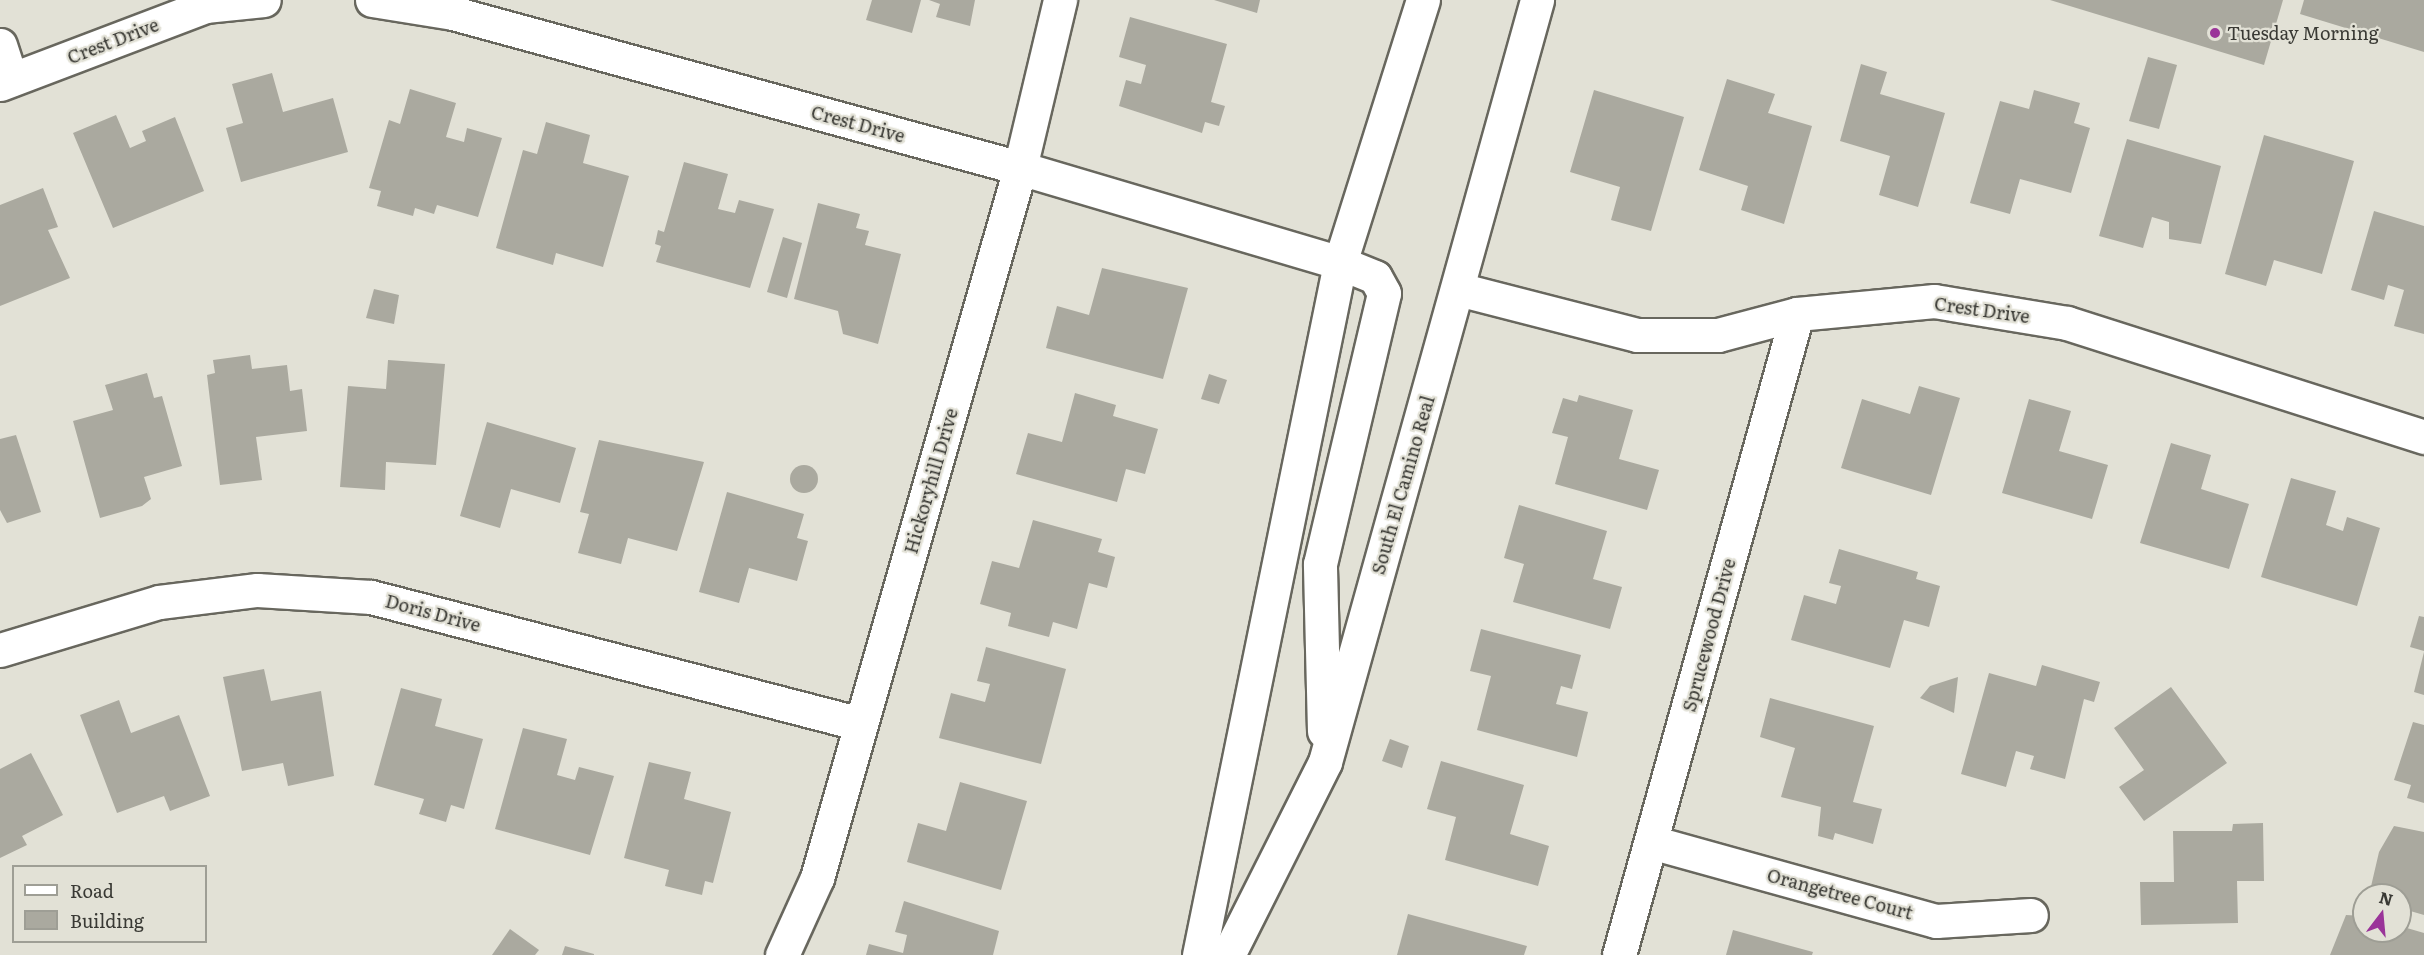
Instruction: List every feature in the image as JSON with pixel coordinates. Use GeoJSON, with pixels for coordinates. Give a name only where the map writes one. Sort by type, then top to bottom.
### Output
{"type":"FeatureCollection","features":[{"type":"Feature","properties":{"kind":"street","name":"Crest Drive"},"geometry":{"type":"LineString","coordinates":[[6,81],[205,6],[264,0]]}},
{"type":"Feature","properties":{"kind":"street","name":"Crest Drive"},"geometry":{"type":"LineString","coordinates":[[372,0],[453,13],[1020,168],[1340,263],[1375,277],[1384,293],[1320,564],[1325,762]]}},
{"type":"Feature","properties":{"kind":"street","name":"Hickoryhill Drive"},"geometry":{"type":"LineString","coordinates":[[782,955],[817,878],[1020,168],[1060,0]]}},
{"type":"Feature","properties":{"kind":"street"},"geometry":{"type":"LineString","coordinates":[[1199,955],[1340,263],[1423,0]]}},
{"type":"Feature","properties":{"kind":"street","name":"South El Camino Real"},"geometry":{"type":"LineString","coordinates":[[1228,955],[1325,762],[1537,0]]}},
{"type":"Feature","properties":{"kind":"street"},"geometry":{"type":"LineString","coordinates":[[0,45],[6,81]]}},
{"type":"Feature","properties":{"kind":"street","name":"Crest Drive"},"geometry":{"type":"LineString","coordinates":[[1458,289],[1636,335],[1718,335],[1797,314],[1934,301],[2067,323],[2424,436]]}},
{"type":"Feature","properties":{"kind":"street","name":"Sprucewood Drive"},"geometry":{"type":"LineString","coordinates":[[1619,955],[1797,314]]}},
{"type":"Feature","properties":{"kind":"street","name":"Doris Drive"},"geometry":{"type":"LineString","coordinates":[[0,650],[159,602],[257,590],[371,597],[861,724]]}},
{"type":"Feature","properties":{"kind":"street","name":"Orangetree Court"},"geometry":{"type":"LineString","coordinates":[[1651,842],[1936,921],[2031,915]]}},
{"type":"Feature","properties":{"kind":"building"},"geometry":{"type":"Polygon","coordinates":[[[872,0],[921,0],[912,33],[866,20],[872,0]]]}},
{"type":"Feature","properties":{"kind":"building"},"geometry":{"type":"Polygon","coordinates":[[[929,0],[975,0],[970,26],[936,17],[940,4],[929,0]]]}},
{"type":"Feature","properties":{"kind":"building"},"geometry":{"type":"Polygon","coordinates":[[[1214,0],[1260,0],[1257,13],[1214,0]]]}},
{"type":"Feature","properties":{"kind":"building","name":"Tuesday Morning"},"geometry":{"type":"Polygon","coordinates":[[[2050,0],[2283,0],[2264,65],[2050,0]]]}},
{"type":"Feature","properties":{"kind":"building"},"geometry":{"type":"Polygon","coordinates":[[[2304,0],[2424,0],[2424,52],[2300,14],[2304,0]]]}},
{"type":"Feature","properties":{"kind":"building"},"geometry":{"type":"Polygon","coordinates":[[[1130,17],[1227,44],[1211,102],[1225,106],[1219,126],[1205,122],[1202,133],[1119,106],[1126,80],[1141,84],[1146,65],[1119,57],[1130,17]]]}},
{"type":"Feature","properties":{"kind":"building"},"geometry":{"type":"Polygon","coordinates":[[[2148,57],[2177,65],[2159,129],[2129,121],[2148,57]]]}},
{"type":"Feature","properties":{"kind":"building"},"geometry":{"type":"Polygon","coordinates":[[[1861,64],[1887,72],[1880,94],[1945,113],[1918,207],[1879,195],[1890,156],[1840,141],[1861,64]]]}},
{"type":"Feature","properties":{"kind":"building"},"geometry":{"type":"Polygon","coordinates":[[[272,73],[283,112],[333,98],[348,152],[241,182],[226,128],[243,123],[232,84],[272,73]]]}},
{"type":"Feature","properties":{"kind":"building"},"geometry":{"type":"Polygon","coordinates":[[[1727,79],[1775,94],[1768,113],[1812,126],[1784,224],[1741,210],[1748,186],[1699,170],[1727,79]]]}},
{"type":"Feature","properties":{"kind":"building"},"geometry":{"type":"Polygon","coordinates":[[[410,89],[456,103],[446,137],[464,142],[467,128],[502,138],[478,217],[437,205],[434,214],[415,208],[413,216],[377,206],[381,191],[369,188],[389,120],[400,124],[410,89]]]}},
{"type":"Feature","properties":{"kind":"building"},"geometry":{"type":"Polygon","coordinates":[[[1594,90],[1684,117],[1651,231],[1611,220],[1620,187],[1570,172],[1594,90]]]}},
{"type":"Feature","properties":{"kind":"building"},"geometry":{"type":"Polygon","coordinates":[[[2034,90],[2080,103],[2074,123],[2090,128],[2071,193],[2020,179],[2010,214],[1970,203],[2000,101],[2029,109],[2034,90]]]}},
{"type":"Feature","properties":{"kind":"building"},"geometry":{"type":"Polygon","coordinates":[[[116,115],[130,148],[146,141],[142,131],[175,117],[204,191],[113,228],[73,133],[116,115]]]}},
{"type":"Feature","properties":{"kind":"building"},"geometry":{"type":"Polygon","coordinates":[[[546,122],[590,135],[583,163],[629,176],[603,267],[556,253],[553,265],[496,248],[523,150],[537,154],[546,122]]]}},
{"type":"Feature","properties":{"kind":"building"},"geometry":{"type":"Polygon","coordinates":[[[2264,135],[2354,161],[2322,274],[2274,260],[2266,286],[2225,274],[2264,135]]]}},
{"type":"Feature","properties":{"kind":"building"},"geometry":{"type":"Polygon","coordinates":[[[2127,139],[2221,166],[2201,244],[2169,239],[2169,222],[2152,217],[2143,248],[2099,236],[2127,139]]]}},
{"type":"Feature","properties":{"kind":"building"},"geometry":{"type":"Polygon","coordinates":[[[684,162],[728,174],[718,209],[735,213],[739,200],[774,209],[750,288],[656,262],[661,246],[655,244],[658,230],[664,232],[684,162]]]}},
{"type":"Feature","properties":{"kind":"building"},"geometry":{"type":"Polygon","coordinates":[[[43,188],[58,227],[48,230],[70,278],[0,306],[0,205],[43,188]]]}},
{"type":"Feature","properties":{"kind":"building"},"geometry":{"type":"Polygon","coordinates":[[[818,203],[860,214],[856,228],[869,231],[865,245],[901,254],[878,344],[843,334],[838,311],[794,299],[818,203]]]}},
{"type":"Feature","properties":{"kind":"building"},"geometry":{"type":"Polygon","coordinates":[[[2374,211],[2424,226],[2424,334],[2394,326],[2404,290],[2388,285],[2384,300],[2351,290],[2374,211]]]}},
{"type":"Feature","properties":{"kind":"building"},"geometry":{"type":"Polygon","coordinates":[[[783,237],[802,243],[787,298],[767,292],[783,237]]]}},
{"type":"Feature","properties":{"kind":"building"},"geometry":{"type":"Polygon","coordinates":[[[1102,268],[1188,288],[1163,379],[1046,348],[1057,306],[1089,315],[1102,268]]]}},
{"type":"Feature","properties":{"kind":"building"},"geometry":{"type":"Polygon","coordinates":[[[374,289],[399,295],[394,324],[366,318],[374,289]]]}},
{"type":"Feature","properties":{"kind":"building"},"geometry":{"type":"Polygon","coordinates":[[[250,355],[252,369],[287,365],[290,391],[302,389],[307,431],[256,437],[262,480],[220,485],[207,375],[215,373],[213,360],[250,355]]]}},
{"type":"Feature","properties":{"kind":"building"},"geometry":{"type":"Polygon","coordinates":[[[388,360],[445,364],[436,465],[386,462],[385,490],[340,487],[348,386],[386,389],[388,360]]]}},
{"type":"Feature","properties":{"kind":"building"},"geometry":{"type":"Polygon","coordinates":[[[147,373],[154,398],[162,396],[182,466],[144,477],[151,499],[142,506],[100,518],[73,421],[113,410],[105,385],[147,373]]]}},
{"type":"Feature","properties":{"kind":"building"},"geometry":{"type":"Polygon","coordinates":[[[1209,374],[1227,380],[1219,404],[1201,399],[1209,374]]]}},
{"type":"Feature","properties":{"kind":"building"},"geometry":{"type":"Polygon","coordinates":[[[1919,386],[1960,398],[1931,495],[1841,468],[1862,399],[1910,414],[1919,386]]]}},
{"type":"Feature","properties":{"kind":"building"},"geometry":{"type":"Polygon","coordinates":[[[1075,393],[1116,405],[1113,416],[1158,429],[1145,474],[1126,469],[1117,502],[1016,474],[1028,433],[1062,442],[1075,393]]]}},
{"type":"Feature","properties":{"kind":"building"},"geometry":{"type":"Polygon","coordinates":[[[1579,395],[1633,410],[1619,459],[1659,470],[1647,510],[1555,484],[1568,437],[1552,433],[1563,398],[1577,402],[1579,395]]]}},
{"type":"Feature","properties":{"kind":"building"},"geometry":{"type":"Polygon","coordinates":[[[2029,399],[2071,411],[2059,451],[2108,465],[2092,519],[2002,493],[2029,399]]]}},
{"type":"Feature","properties":{"kind":"building"},"geometry":{"type":"Polygon","coordinates":[[[487,422],[576,448],[560,503],[511,489],[500,528],[460,516],[487,422]]]}},
{"type":"Feature","properties":{"kind":"building"},"geometry":{"type":"Polygon","coordinates":[[[16,435],[41,512],[7,523],[0,510],[0,439],[16,435]]]}},
{"type":"Feature","properties":{"kind":"building"},"geometry":{"type":"Polygon","coordinates":[[[599,440],[704,462],[677,551],[628,538],[621,564],[578,553],[589,514],[580,512],[599,440]]]}},
{"type":"Feature","properties":{"kind":"building"},"geometry":{"type":"Polygon","coordinates":[[[2171,443],[2211,455],[2201,489],[2249,504],[2229,569],[2140,543],[2171,443]]]}},
{"type":"Feature","properties":{"kind":"building"},"geometry":{"type":"Polygon","coordinates":[[[804,465],[814,469],[818,479],[814,489],[804,493],[794,489],[790,479],[794,469],[804,465]]]}},
{"type":"Feature","properties":{"kind":"building"},"geometry":{"type":"Polygon","coordinates":[[[2291,478],[2336,491],[2326,525],[2343,531],[2347,517],[2380,528],[2357,606],[2261,577],[2291,478]]]}},
{"type":"Feature","properties":{"kind":"building"},"geometry":{"type":"Polygon","coordinates":[[[727,492],[804,514],[797,538],[808,541],[797,581],[749,568],[739,603],[699,592],[727,492]]]}},
{"type":"Feature","properties":{"kind":"building"},"geometry":{"type":"Polygon","coordinates":[[[1519,505],[1607,531],[1593,579],[1622,587],[1610,629],[1513,602],[1524,564],[1504,558],[1519,505]]]}},
{"type":"Feature","properties":{"kind":"building"},"geometry":{"type":"Polygon","coordinates":[[[1033,520],[1102,539],[1098,552],[1115,557],[1107,588],[1089,583],[1077,629],[1053,622],[1049,637],[1008,626],[1011,613],[980,604],[992,561],[1019,568],[1033,520]]]}},
{"type":"Feature","properties":{"kind":"building"},"geometry":{"type":"Polygon","coordinates":[[[1839,549],[1918,572],[1916,579],[1940,586],[1929,627],[1904,620],[1890,668],[1791,640],[1804,595],[1836,604],[1841,586],[1829,583],[1839,549]]]}},
{"type":"Feature","properties":{"kind":"building"},"geometry":{"type":"Polygon","coordinates":[[[2419,616],[2424,617],[2424,651],[2410,647],[2419,616]]]}},
{"type":"Feature","properties":{"kind":"building"},"geometry":{"type":"Polygon","coordinates":[[[1481,629],[1581,655],[1572,689],[1561,686],[1556,704],[1588,712],[1577,757],[1477,730],[1491,676],[1470,671],[1481,629]]]}},
{"type":"Feature","properties":{"kind":"building"},"geometry":{"type":"Polygon","coordinates":[[[986,647],[1066,669],[1041,764],[939,738],[951,693],[985,702],[990,684],[977,681],[986,647]]]}},
{"type":"Feature","properties":{"kind":"building"},"geometry":{"type":"Polygon","coordinates":[[[2424,652],[2424,695],[2414,692],[2424,652]]]}},
{"type":"Feature","properties":{"kind":"building"},"geometry":{"type":"Polygon","coordinates":[[[2042,665],[2100,682],[2094,702],[2084,699],[2065,779],[2030,769],[2034,756],[2016,751],[2006,787],[1961,774],[1989,673],[2036,686],[2042,665]]]}},
{"type":"Feature","properties":{"kind":"building"},"geometry":{"type":"Polygon","coordinates":[[[264,669],[271,701],[321,691],[334,776],[288,786],[283,763],[242,771],[223,677],[264,669]]]}},
{"type":"Feature","properties":{"kind":"building"},"geometry":{"type":"Polygon","coordinates":[[[1958,677],[1954,713],[1920,698],[1930,686],[1958,677]]]}},
{"type":"Feature","properties":{"kind":"building"},"geometry":{"type":"Polygon","coordinates":[[[2171,687],[2227,763],[2144,821],[2119,787],[2144,770],[2114,728],[2171,687]]]}},
{"type":"Feature","properties":{"kind":"building"},"geometry":{"type":"Polygon","coordinates":[[[401,688],[442,699],[435,726],[483,739],[464,809],[451,805],[446,822],[419,814],[424,799],[374,785],[401,688]]]}},
{"type":"Feature","properties":{"kind":"building"},"geometry":{"type":"Polygon","coordinates":[[[1770,698],[1874,726],[1853,802],[1882,809],[1873,844],[1835,833],[1833,840],[1818,836],[1821,807],[1781,797],[1795,748],[1760,737],[1770,698]]]}},
{"type":"Feature","properties":{"kind":"building"},"geometry":{"type":"Polygon","coordinates":[[[119,700],[131,733],[179,715],[210,796],[170,811],[164,796],[117,813],[80,715],[119,700]]]}},
{"type":"Feature","properties":{"kind":"building"},"geometry":{"type":"Polygon","coordinates":[[[2413,722],[2424,725],[2424,803],[2407,798],[2411,785],[2394,780],[2413,722]]]}},
{"type":"Feature","properties":{"kind":"building"},"geometry":{"type":"Polygon","coordinates":[[[523,728],[567,739],[557,775],[575,780],[579,767],[614,776],[590,855],[495,829],[523,728]]]}},
{"type":"Feature","properties":{"kind":"building"},"geometry":{"type":"Polygon","coordinates":[[[1390,739],[1409,746],[1402,768],[1382,761],[1390,739]]]}},
{"type":"Feature","properties":{"kind":"building"},"geometry":{"type":"Polygon","coordinates":[[[31,753],[63,815],[22,836],[27,845],[0,858],[0,769],[31,753]]]}},
{"type":"Feature","properties":{"kind":"building"},"geometry":{"type":"Polygon","coordinates":[[[1441,761],[1524,785],[1510,834],[1549,846],[1538,886],[1445,860],[1456,817],[1427,809],[1441,761]]]}},
{"type":"Feature","properties":{"kind":"building"},"geometry":{"type":"Polygon","coordinates":[[[649,762],[691,772],[684,799],[731,812],[713,883],[705,881],[702,895],[665,886],[669,870],[624,858],[649,762]]]}},
{"type":"Feature","properties":{"kind":"building"},"geometry":{"type":"Polygon","coordinates":[[[960,782],[1027,801],[1001,890],[907,862],[918,823],[946,831],[960,782]]]}},
{"type":"Feature","properties":{"kind":"building"},"geometry":{"type":"Polygon","coordinates":[[[2263,823],[2264,881],[2237,881],[2238,923],[2141,925],[2140,882],[2174,882],[2173,831],[2232,831],[2233,824],[2263,823]]]}},
{"type":"Feature","properties":{"kind":"building"},"geometry":{"type":"Polygon","coordinates":[[[2394,826],[2424,832],[2424,915],[2412,912],[2412,883],[2372,883],[2379,852],[2394,826]]]}},
{"type":"Feature","properties":{"kind":"building"},"geometry":{"type":"Polygon","coordinates":[[[904,901],[999,931],[993,955],[866,955],[869,944],[903,953],[907,935],[895,932],[904,901]]]}},
{"type":"Feature","properties":{"kind":"building"},"geometry":{"type":"Polygon","coordinates":[[[1408,914],[1527,946],[1524,955],[1397,955],[1408,914]]]}},
{"type":"Feature","properties":{"kind":"building"},"geometry":{"type":"Polygon","coordinates":[[[2346,915],[2352,915],[2352,943],[2412,943],[2412,930],[2424,933],[2424,955],[2330,955],[2346,915]]]}},
{"type":"Feature","properties":{"kind":"building"},"geometry":{"type":"Polygon","coordinates":[[[510,929],[539,950],[535,955],[492,955],[510,929]]]}},
{"type":"Feature","properties":{"kind":"building"},"geometry":{"type":"Polygon","coordinates":[[[1733,930],[1813,952],[1812,955],[1726,955],[1733,930]]]}},
{"type":"Feature","properties":{"kind":"building"},"geometry":{"type":"Polygon","coordinates":[[[565,946],[594,954],[594,955],[562,955],[565,946]]]}},
{"type":"Feature","properties":{"kind":"place","name":"Tuesday Morning"},"geometry":{"type":"Point","coordinates":[2215,33]}}]}
